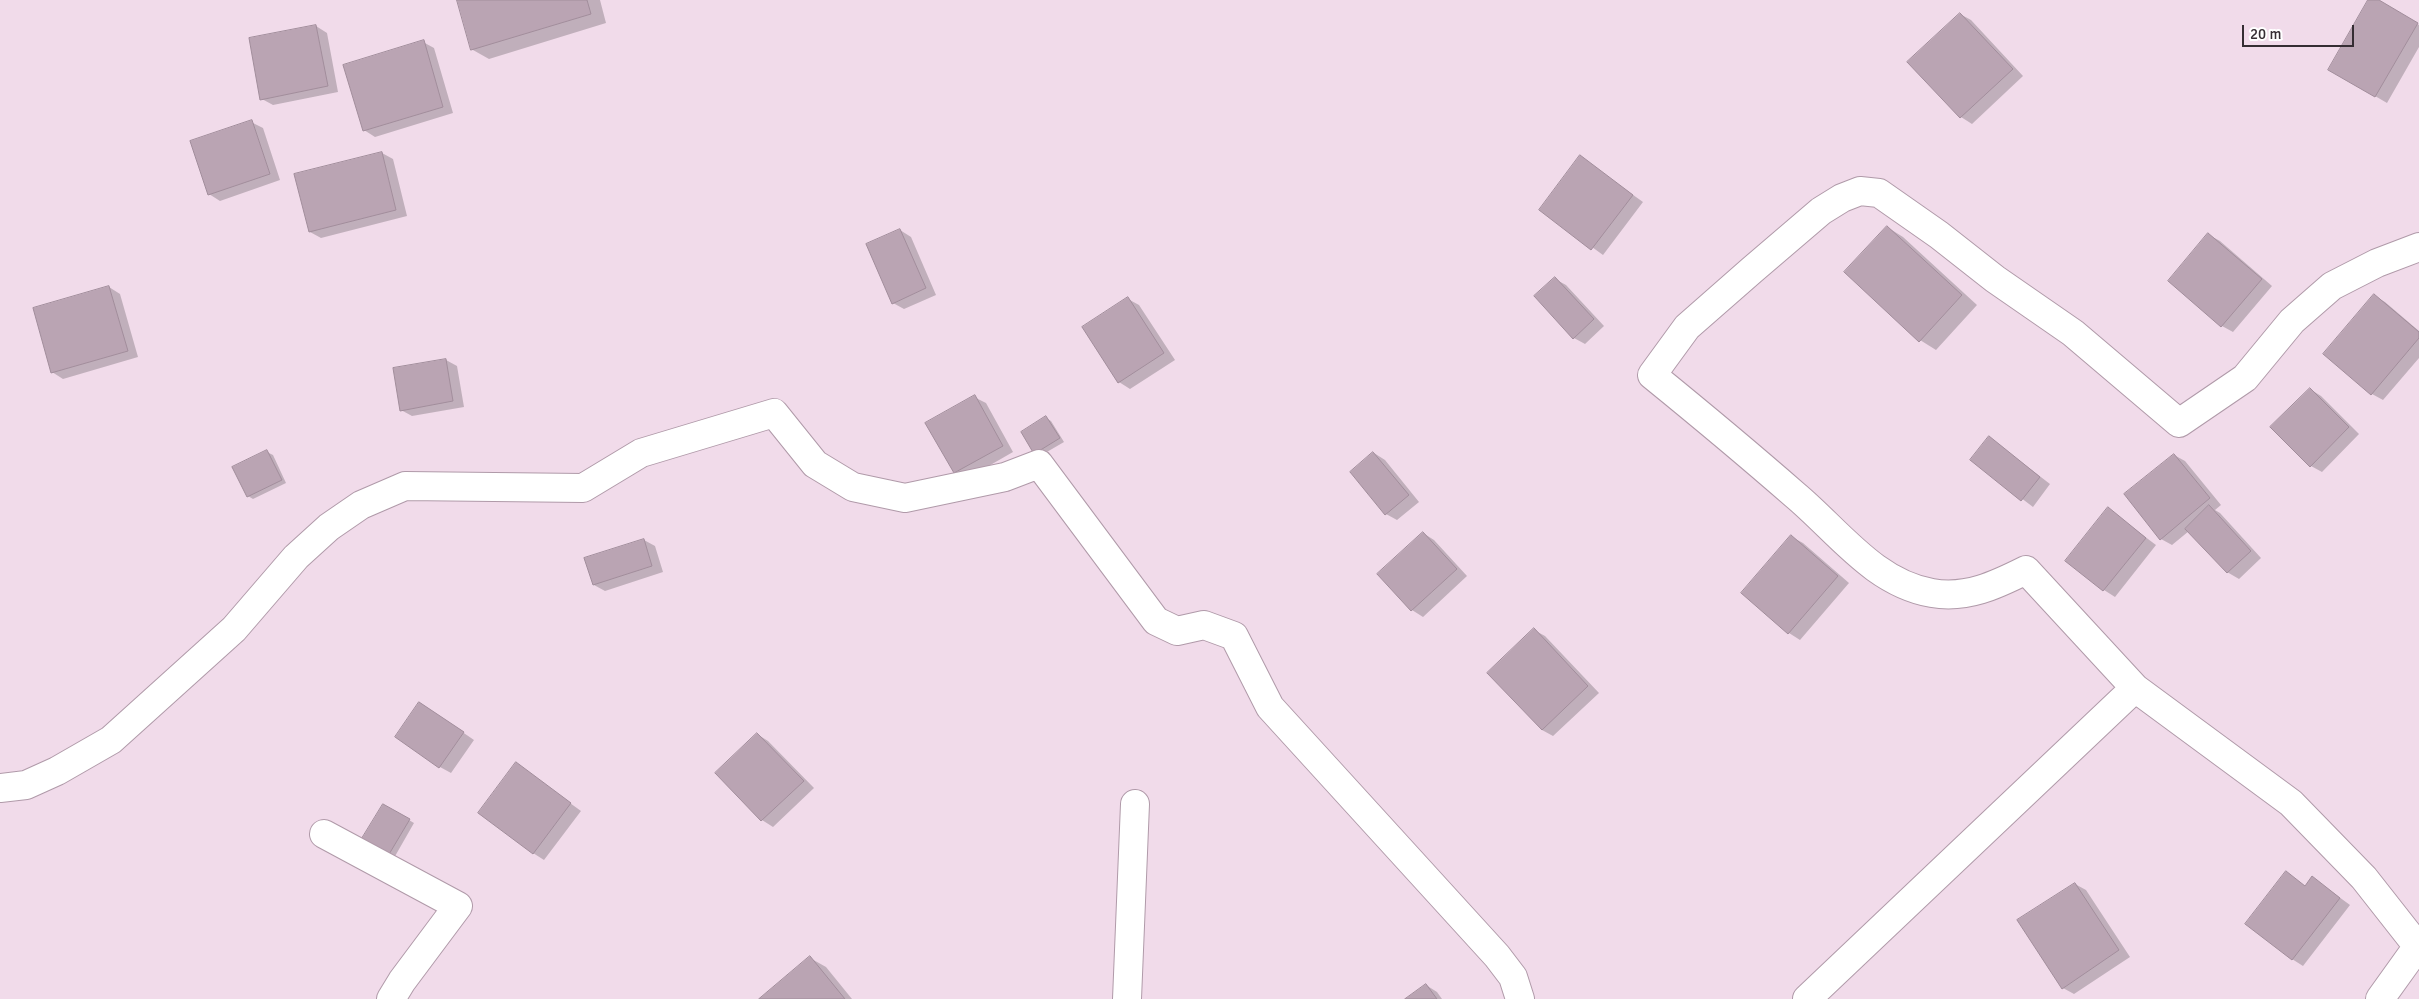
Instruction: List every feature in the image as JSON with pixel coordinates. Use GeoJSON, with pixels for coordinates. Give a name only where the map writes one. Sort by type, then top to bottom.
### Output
{"type":"FeatureCollection","features":[{"type":"Feature","properties":{"kind":"street"},"geometry":{"type":"LineString","coordinates":[[2380,999],[2418,947],[2364,878],[2291,803],[2135,688],[2026,570],[1991,587],[1958,595],[1932,593],[1893,581],[1858,554],[1798,497],[1652,375],[1687,327],[1708,308],[1822,211],[1842,198],[1860,191],[1879,193],[1925,225],[1996,279],[2073,333],[2179,423],[2245,378],[2292,322],[2332,286],[2377,264],[2419,247]]}},
{"type":"Feature","properties":{"kind":"street"},"geometry":{"type":"LineString","coordinates":[[0,788],[26,785],[58,771],[111,740],[234,629],[296,557],[329,527],[381,494],[405,486],[583,488],[641,453],[774,413],[815,464],[853,487],[905,498],[1005,477],[1039,464],[1156,621],[1177,631],[1204,625],[1234,636],[1270,706],[1497,956],[1513,977],[1520,999]]}},
{"type":"Feature","properties":{"kind":"street"},"geometry":{"type":"LineString","coordinates":[[1807,999],[2135,688]]}},
{"type":"Feature","properties":{"kind":"street"},"geometry":{"type":"LineString","coordinates":[[1127,999],[1135,804]]}},
{"type":"Feature","properties":{"kind":"street"},"geometry":{"type":"LineString","coordinates":[[324,834],[458,906],[402,981],[391,999]]}},
{"type":"Feature","properties":{"kind":"building"},"geometry":{"type":"Polygon","coordinates":[[[457,0],[587,0],[591,14],[471,50],[457,0]]]}},
{"type":"Feature","properties":{"kind":"building"},"geometry":{"type":"Polygon","coordinates":[[[2368,0],[2379,0],[2418,23],[2375,97],[2328,70],[2368,0]]]}},
{"type":"Feature","properties":{"kind":"building"},"geometry":{"type":"Polygon","coordinates":[[[1960,13],[2013,69],[1960,118],[1907,62],[1960,13]]]}},
{"type":"Feature","properties":{"kind":"building"},"geometry":{"type":"Polygon","coordinates":[[[316,25],[328,86],[260,100],[249,38],[316,25]]]}},
{"type":"Feature","properties":{"kind":"building"},"geometry":{"type":"Polygon","coordinates":[[[424,40],[443,107],[363,131],[343,65],[424,40]]]}},
{"type":"Feature","properties":{"kind":"building"},"geometry":{"type":"Polygon","coordinates":[[[252,120],[270,174],[208,195],[190,141],[252,120]]]}},
{"type":"Feature","properties":{"kind":"building"},"geometry":{"type":"Polygon","coordinates":[[[382,152],[396,210],[309,232],[294,174],[382,152]]]}},
{"type":"Feature","properties":{"kind":"building"},"geometry":{"type":"Polygon","coordinates":[[[1580,155],[1633,195],[1591,250],[1539,210],[1580,155]]]}},
{"type":"Feature","properties":{"kind":"building"},"geometry":{"type":"Polygon","coordinates":[[[1887,226],[1962,295],[1919,342],[1844,272],[1887,226]]]}},
{"type":"Feature","properties":{"kind":"building"},"geometry":{"type":"Polygon","coordinates":[[[900,229],[926,288],[892,304],[866,244],[900,229]]]}},
{"type":"Feature","properties":{"kind":"building"},"geometry":{"type":"Polygon","coordinates":[[[2208,233],[2262,279],[2221,327],[2168,281],[2208,233]]]}},
{"type":"Feature","properties":{"kind":"building"},"geometry":{"type":"Polygon","coordinates":[[[1555,277],[1594,319],[1573,339],[1534,296],[1555,277]]]}},
{"type":"Feature","properties":{"kind":"building"},"geometry":{"type":"Polygon","coordinates":[[[109,286],[128,351],[51,373],[33,308],[109,286]]]}},
{"type":"Feature","properties":{"kind":"building"},"geometry":{"type":"Polygon","coordinates":[[[2374,294],[2419,332],[2419,338],[2371,395],[2323,354],[2374,294]]]}},
{"type":"Feature","properties":{"kind":"building"},"geometry":{"type":"Polygon","coordinates":[[[1128,297],[1164,353],[1118,383],[1082,327],[1128,297]]]}},
{"type":"Feature","properties":{"kind":"building"},"geometry":{"type":"Polygon","coordinates":[[[446,359],[453,401],[400,411],[393,368],[446,359]]]}},
{"type":"Feature","properties":{"kind":"building"},"geometry":{"type":"Polygon","coordinates":[[[2310,388],[2349,427],[2310,467],[2270,427],[2310,388]]]}},
{"type":"Feature","properties":{"kind":"building"},"geometry":{"type":"Polygon","coordinates":[[[975,395],[1003,446],[954,473],[925,423],[975,395]]]}},
{"type":"Feature","properties":{"kind":"building"},"geometry":{"type":"Polygon","coordinates":[[[1046,416],[1060,438],[1034,454],[1021,432],[1046,416]]]}},
{"type":"Feature","properties":{"kind":"building"},"geometry":{"type":"Polygon","coordinates":[[[1989,436],[2040,477],[2021,501],[1970,460],[1989,436]]]}},
{"type":"Feature","properties":{"kind":"building"},"geometry":{"type":"Polygon","coordinates":[[[267,450],[282,480],[247,497],[232,467],[267,450]]]}},
{"type":"Feature","properties":{"kind":"building"},"geometry":{"type":"Polygon","coordinates":[[[1373,452],[1409,495],[1385,515],[1350,472],[1373,452]]]}},
{"type":"Feature","properties":{"kind":"building"},"geometry":{"type":"Polygon","coordinates":[[[2174,454],[2210,498],[2160,540],[2124,494],[2174,454]]]}},
{"type":"Feature","properties":{"kind":"building"},"geometry":{"type":"Polygon","coordinates":[[[2209,505],[2251,551],[2227,573],[2185,529],[2209,505]]]}},
{"type":"Feature","properties":{"kind":"building"},"geometry":{"type":"Polygon","coordinates":[[[2108,507],[2146,538],[2103,591],[2065,561],[2108,507]]]}},
{"type":"Feature","properties":{"kind":"building"},"geometry":{"type":"Polygon","coordinates":[[[1423,532],[1457,569],[1411,611],[1377,574],[1423,532]]]}},
{"type":"Feature","properties":{"kind":"building"},"geometry":{"type":"Polygon","coordinates":[[[1791,535],[1838,576],[1788,634],[1741,593],[1791,535]]]}},
{"type":"Feature","properties":{"kind":"building"},"geometry":{"type":"Polygon","coordinates":[[[644,539],[652,566],[593,585],[584,558],[644,539]]]}},
{"type":"Feature","properties":{"kind":"building"},"geometry":{"type":"Polygon","coordinates":[[[1534,628],[1588,686],[1542,730],[1487,673],[1534,628]]]}},
{"type":"Feature","properties":{"kind":"building"},"geometry":{"type":"Polygon","coordinates":[[[419,702],[464,732],[439,768],[395,737],[419,702]]]}},
{"type":"Feature","properties":{"kind":"building"},"geometry":{"type":"Polygon","coordinates":[[[757,733],[804,781],[761,821],[715,773],[757,733]]]}},
{"type":"Feature","properties":{"kind":"building"},"geometry":{"type":"Polygon","coordinates":[[[516,762],[571,803],[533,854],[478,813],[516,762]]]}},
{"type":"Feature","properties":{"kind":"building"},"geometry":{"type":"Polygon","coordinates":[[[383,804],[410,819],[388,856],[361,840],[383,804]]]}},
{"type":"Feature","properties":{"kind":"building"},"geometry":{"type":"Polygon","coordinates":[[[2286,871],[2305,886],[2312,876],[2340,898],[2292,960],[2245,924],[2286,871]]]}},
{"type":"Feature","properties":{"kind":"building"},"geometry":{"type":"Polygon","coordinates":[[[2075,883],[2119,950],[2062,989],[2017,920],[2075,883]]]}},
{"type":"Feature","properties":{"kind":"building"},"geometry":{"type":"Polygon","coordinates":[[[810,956],[845,999],[759,999],[810,956]]]}},
{"type":"Feature","properties":{"kind":"building"},"geometry":{"type":"Polygon","coordinates":[[[1426,984],[1437,999],[1405,999],[1426,984]]]}}]}
